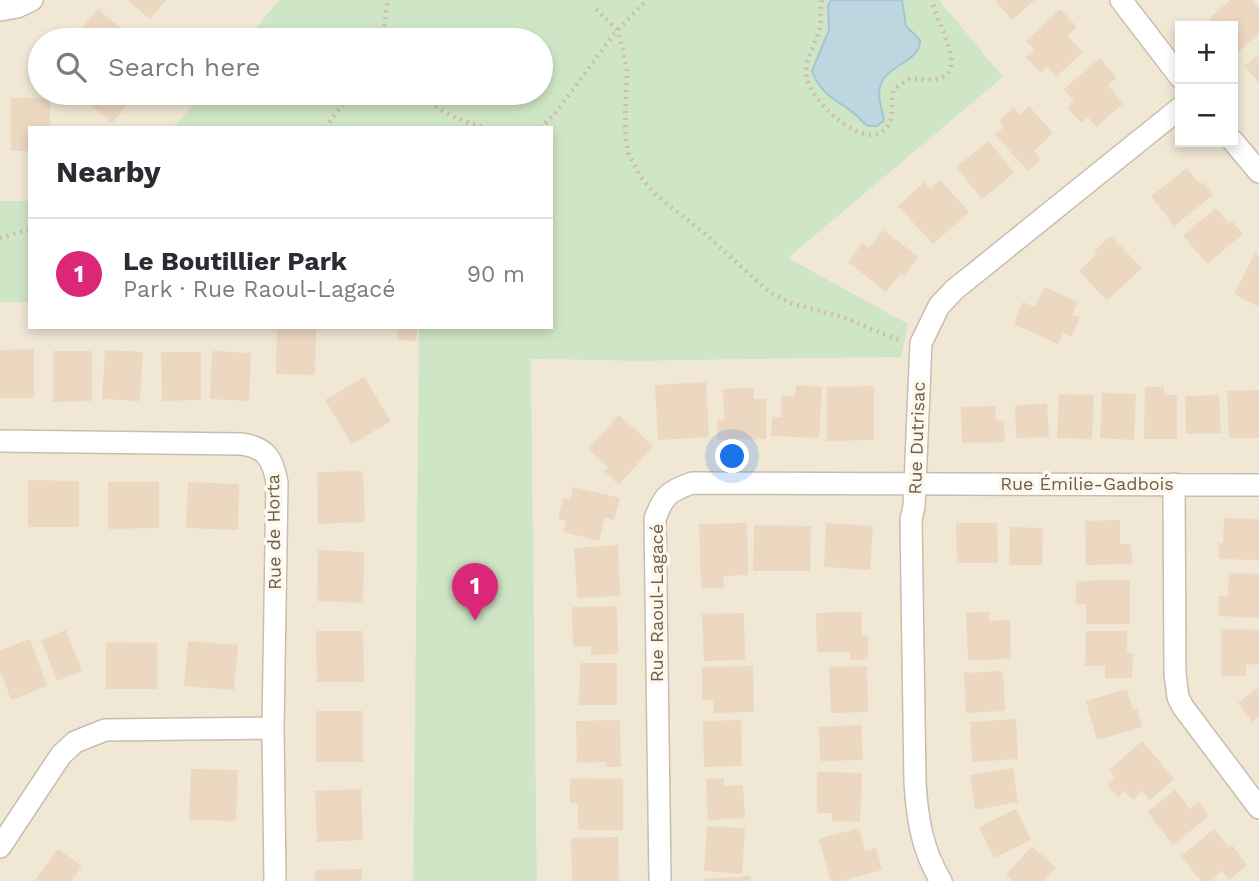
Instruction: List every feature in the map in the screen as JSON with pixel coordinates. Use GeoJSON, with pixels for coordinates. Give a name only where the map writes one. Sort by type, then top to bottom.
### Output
{"type":"FeatureCollection","features":[{"type":"Feature","properties":{"kind":"street"},"geometry":{"type":"LineString","coordinates":[[0,10],[17,7],[32,0]]}},
{"type":"Feature","properties":{"kind":"street"},"geometry":{"type":"LineString","coordinates":[[1121,0],[1175,70]]}},
{"type":"Feature","properties":{"kind":"street","name":"Rue Dutrisac"},"geometry":{"type":"LineString","coordinates":[[941,881],[924,844],[916,807],[915,782],[911,519],[914,507],[921,343],[939,306],[954,290],[1175,112]]}},
{"type":"Feature","properties":{"kind":"street"},"geometry":{"type":"LineString","coordinates":[[1238,147],[1259,172]]}},
{"type":"Feature","properties":{"kind":"street","name":"Rue de Horta"},"geometry":{"type":"LineString","coordinates":[[0,441],[241,444],[263,450],[273,461],[277,483],[273,728],[275,881]]}},
{"type":"Feature","properties":{"kind":"street","name":"Rue Raoul-Lagacé"},"geometry":{"type":"LineString","coordinates":[[660,881],[655,519],[661,503],[673,490],[692,483],[915,484]]}},
{"type":"Feature","properties":{"kind":"street","name":"Rue Émilie-Gadbois"},"geometry":{"type":"LineString","coordinates":[[915,484],[1259,485]]}},
{"type":"Feature","properties":{"kind":"street"},"geometry":{"type":"LineString","coordinates":[[1174,484],[1175,674],[1178,696],[1259,807]]}},
{"type":"Feature","properties":{"kind":"street"},"geometry":{"type":"LineString","coordinates":[[0,847],[61,755],[75,742],[90,734],[105,730],[273,728]]}},
{"type":"Feature","properties":{"kind":"path"},"geometry":{"type":"LineString","coordinates":[[384,28],[388,0]]}},
{"type":"Feature","properties":{"kind":"path"},"geometry":{"type":"LineString","coordinates":[[542,126],[554,115],[617,30],[648,0]]}},
{"type":"Feature","properties":{"kind":"path"},"geometry":{"type":"LineString","coordinates":[[822,0],[820,28],[805,68],[810,91],[856,132],[869,135],[879,134],[887,126],[892,114],[891,99],[894,89],[903,81],[910,78],[936,81],[947,75],[952,55],[932,0]]}},
{"type":"Feature","properties":{"kind":"path"},"geometry":{"type":"LineString","coordinates":[[596,9],[617,30],[627,71],[625,129],[628,153],[653,192],[723,249],[769,292],[790,303],[845,318],[893,338],[921,343]]}},
{"type":"Feature","properties":{"kind":"path"},"geometry":{"type":"LineString","coordinates":[[326,126],[342,105]]}},
{"type":"Feature","properties":{"kind":"path"},"geometry":{"type":"LineString","coordinates":[[434,105],[457,119],[480,126]]}},
{"type":"Feature","properties":{"kind":"path"},"geometry":{"type":"LineString","coordinates":[[0,238],[28,230]]}},
{"type":"Feature","properties":{"kind":"shaded area"},"geometry":{"type":"Polygon","coordinates":[[[0,0],[279,0],[256,28],[28,28],[28,105],[193,105],[175,126],[28,126],[28,201],[0,201],[0,0]]]}},
{"type":"Feature","properties":{"kind":"shaded area"},"geometry":{"type":"Polygon","coordinates":[[[939,0],[1259,0],[1259,881],[537,881],[531,359],[639,361],[900,357],[834,285],[788,258],[1003,77],[939,0]]]}},
{"type":"Feature","properties":{"kind":"shaded area"},"geometry":{"type":"Polygon","coordinates":[[[0,302],[28,302],[28,329],[419,329],[413,881],[0,881],[0,302]]]}},
{"type":"Feature","properties":{"kind":"green space"},"geometry":{"type":"Polygon","coordinates":[[[279,0],[939,0],[1003,77],[788,258],[908,324],[901,357],[639,361],[531,359],[537,881],[413,881],[419,329],[553,329],[553,126],[175,126],[193,105],[553,105],[553,28],[256,28],[279,0]]]}},
{"type":"Feature","properties":{"kind":"green space"},"geometry":{"type":"Polygon","coordinates":[[[0,201],[28,201],[28,302],[0,302],[0,201]]]}},
{"type":"Feature","properties":{"kind":"water"},"geometry":{"type":"Polygon","coordinates":[[[831,0],[902,0],[906,26],[920,40],[915,54],[883,79],[879,95],[884,120],[877,126],[868,126],[830,96],[820,86],[812,71],[829,30],[828,6],[831,0]]]}},
{"type":"Feature","properties":{"kind":"building"},"geometry":{"type":"Polygon","coordinates":[[[127,0],[166,0],[150,19],[127,0]]]}},
{"type":"Feature","properties":{"kind":"building"},"geometry":{"type":"Polygon","coordinates":[[[995,0],[1035,0],[1012,20],[995,0]]]}},
{"type":"Feature","properties":{"kind":"building"},"geometry":{"type":"Polygon","coordinates":[[[1230,0],[1252,0],[1259,8],[1259,33],[1238,52],[1238,21],[1209,19],[1230,0]]]}},
{"type":"Feature","properties":{"kind":"building"},"geometry":{"type":"Polygon","coordinates":[[[98,9],[121,28],[82,28],[98,9]]]}},
{"type":"Feature","properties":{"kind":"building"},"geometry":{"type":"Polygon","coordinates":[[[1060,9],[1077,27],[1067,36],[1083,52],[1056,77],[1047,67],[1040,73],[1026,57],[1034,50],[1026,41],[1060,9]]]}},
{"type":"Feature","properties":{"kind":"building"},"geometry":{"type":"Polygon","coordinates":[[[1259,55],[1259,83],[1245,66],[1259,55]]]}},
{"type":"Feature","properties":{"kind":"building"},"geometry":{"type":"Polygon","coordinates":[[[1100,58],[1117,78],[1108,85],[1123,104],[1096,127],[1088,117],[1081,123],[1067,107],[1074,101],[1064,89],[1100,58]]]}},
{"type":"Feature","properties":{"kind":"building"},"geometry":{"type":"Polygon","coordinates":[[[11,98],[28,98],[28,105],[50,105],[50,126],[28,126],[28,151],[11,151],[11,98]]]}},
{"type":"Feature","properties":{"kind":"building"},"geometry":{"type":"Polygon","coordinates":[[[90,105],[127,105],[112,123],[90,105]]]}},
{"type":"Feature","properties":{"kind":"building"},"geometry":{"type":"Polygon","coordinates":[[[1029,106],[1053,133],[1034,151],[1041,159],[1028,171],[995,135],[1004,127],[999,121],[1014,107],[1020,115],[1029,106]]]}},
{"type":"Feature","properties":{"kind":"building"},"geometry":{"type":"Polygon","coordinates":[[[989,141],[1014,173],[982,199],[956,167],[989,141]]]}},
{"type":"Feature","properties":{"kind":"building"},"geometry":{"type":"Polygon","coordinates":[[[1187,168],[1213,195],[1174,226],[1151,196],[1187,168]]]}},
{"type":"Feature","properties":{"kind":"building"},"geometry":{"type":"Polygon","coordinates":[[[940,180],[969,212],[933,244],[898,206],[924,182],[930,189],[940,180]]]}},
{"type":"Feature","properties":{"kind":"building"},"geometry":{"type":"Polygon","coordinates":[[[1216,208],[1229,224],[1232,221],[1243,234],[1207,264],[1183,235],[1216,208]]]}},
{"type":"Feature","properties":{"kind":"building"},"geometry":{"type":"Polygon","coordinates":[[[883,230],[919,257],[904,276],[901,273],[886,292],[848,262],[862,243],[869,248],[883,230]]]}},
{"type":"Feature","properties":{"kind":"building"},"geometry":{"type":"Polygon","coordinates":[[[1111,236],[1142,268],[1107,301],[1079,271],[1097,254],[1094,251],[1111,236]]]}},
{"type":"Feature","properties":{"kind":"building"},"geometry":{"type":"Polygon","coordinates":[[[1255,253],[1259,256],[1259,307],[1234,294],[1255,253]]]}},
{"type":"Feature","properties":{"kind":"building"},"geometry":{"type":"Polygon","coordinates":[[[1044,287],[1078,302],[1072,315],[1080,318],[1071,337],[1063,333],[1058,344],[1014,324],[1023,302],[1035,307],[1044,287]]]}},
{"type":"Feature","properties":{"kind":"building"},"geometry":{"type":"Polygon","coordinates":[[[277,329],[316,329],[315,375],[276,374],[277,329]]]}},
{"type":"Feature","properties":{"kind":"building"},"geometry":{"type":"Polygon","coordinates":[[[398,329],[417,329],[416,341],[397,340],[398,329]]]}},
{"type":"Feature","properties":{"kind":"building"},"geometry":{"type":"Polygon","coordinates":[[[34,349],[34,398],[0,398],[0,350],[34,349]]]}},
{"type":"Feature","properties":{"kind":"building"},"geometry":{"type":"Polygon","coordinates":[[[105,350],[143,352],[140,401],[102,399],[105,350]]]}},
{"type":"Feature","properties":{"kind":"building"},"geometry":{"type":"Polygon","coordinates":[[[53,351],[92,351],[92,401],[53,402],[53,351]]]}},
{"type":"Feature","properties":{"kind":"building"},"geometry":{"type":"Polygon","coordinates":[[[212,351],[251,353],[249,401],[210,399],[212,351]]]}},
{"type":"Feature","properties":{"kind":"building"},"geometry":{"type":"Polygon","coordinates":[[[161,352],[201,352],[201,400],[162,401],[161,352]]]}},
{"type":"Feature","properties":{"kind":"building"},"geometry":{"type":"Polygon","coordinates":[[[364,377],[391,421],[352,444],[325,400],[364,377]]]}},
{"type":"Feature","properties":{"kind":"building"},"geometry":{"type":"Polygon","coordinates":[[[706,382],[709,437],[658,440],[655,385],[706,382]]]}},
{"type":"Feature","properties":{"kind":"building"},"geometry":{"type":"Polygon","coordinates":[[[796,385],[822,387],[819,438],[771,436],[772,417],[781,417],[781,396],[795,396],[796,385]]]}},
{"type":"Feature","properties":{"kind":"building"},"geometry":{"type":"Polygon","coordinates":[[[874,386],[874,440],[827,441],[827,387],[874,386]]]}},
{"type":"Feature","properties":{"kind":"building"},"geometry":{"type":"Polygon","coordinates":[[[1145,387],[1164,387],[1164,395],[1177,395],[1177,439],[1144,439],[1145,387]]]}},
{"type":"Feature","properties":{"kind":"building"},"geometry":{"type":"Polygon","coordinates":[[[754,388],[754,399],[766,399],[766,439],[717,440],[717,420],[724,420],[723,389],[754,388]]]}},
{"type":"Feature","properties":{"kind":"building"},"geometry":{"type":"Polygon","coordinates":[[[1259,390],[1259,438],[1229,438],[1227,391],[1259,390]]]}},
{"type":"Feature","properties":{"kind":"building"},"geometry":{"type":"Polygon","coordinates":[[[1102,393],[1136,394],[1134,440],[1100,438],[1102,393]]]}},
{"type":"Feature","properties":{"kind":"building"},"geometry":{"type":"Polygon","coordinates":[[[1059,394],[1094,395],[1092,439],[1057,438],[1059,394]]]}},
{"type":"Feature","properties":{"kind":"building"},"geometry":{"type":"Polygon","coordinates":[[[1219,395],[1221,433],[1186,434],[1185,396],[1219,395]]]}},
{"type":"Feature","properties":{"kind":"building"},"geometry":{"type":"Polygon","coordinates":[[[1047,404],[1049,437],[1016,438],[1015,405],[1047,404]]]}},
{"type":"Feature","properties":{"kind":"building"},"geometry":{"type":"Polygon","coordinates":[[[995,406],[996,421],[1004,421],[1005,442],[962,443],[961,407],[995,406]]]}},
{"type":"Feature","properties":{"kind":"building"},"geometry":{"type":"Polygon","coordinates":[[[619,415],[653,446],[619,485],[604,471],[608,467],[588,449],[619,415]]]}},
{"type":"Feature","properties":{"kind":"building"},"geometry":{"type":"Polygon","coordinates":[[[363,471],[365,522],[318,524],[317,472],[363,471]]]}},
{"type":"Feature","properties":{"kind":"building"},"geometry":{"type":"Polygon","coordinates":[[[28,480],[79,481],[79,527],[28,527],[28,480]]]}},
{"type":"Feature","properties":{"kind":"building"},"geometry":{"type":"Polygon","coordinates":[[[108,482],[159,482],[159,528],[108,529],[108,482]]]}},
{"type":"Feature","properties":{"kind":"building"},"geometry":{"type":"Polygon","coordinates":[[[188,482],[239,484],[238,530],[186,528],[188,482]]]}},
{"type":"Feature","properties":{"kind":"building"},"geometry":{"type":"Polygon","coordinates":[[[573,487],[620,498],[614,520],[605,517],[599,541],[563,532],[566,521],[558,519],[563,498],[570,500],[573,487]]]}},
{"type":"Feature","properties":{"kind":"building"},"geometry":{"type":"Polygon","coordinates":[[[1224,518],[1259,519],[1259,560],[1219,559],[1224,518]]]}},
{"type":"Feature","properties":{"kind":"building"},"geometry":{"type":"Polygon","coordinates":[[[1120,520],[1120,544],[1131,544],[1132,564],[1086,565],[1085,521],[1120,520]]]}},
{"type":"Feature","properties":{"kind":"building"},"geometry":{"type":"Polygon","coordinates":[[[747,523],[748,575],[723,576],[724,588],[701,588],[699,524],[747,523]]]}},
{"type":"Feature","properties":{"kind":"building"},"geometry":{"type":"Polygon","coordinates":[[[826,523],[873,526],[870,570],[824,567],[826,523]]]}},
{"type":"Feature","properties":{"kind":"building"},"geometry":{"type":"Polygon","coordinates":[[[956,523],[997,523],[998,563],[957,563],[956,523]]]}},
{"type":"Feature","properties":{"kind":"building"},"geometry":{"type":"Polygon","coordinates":[[[754,525],[811,526],[810,571],[753,571],[754,525]]]}},
{"type":"Feature","properties":{"kind":"building"},"geometry":{"type":"Polygon","coordinates":[[[1010,527],[1043,528],[1042,565],[1009,565],[1010,527]]]}},
{"type":"Feature","properties":{"kind":"building"},"geometry":{"type":"Polygon","coordinates":[[[618,545],[620,596],[577,598],[574,548],[618,545]]]}},
{"type":"Feature","properties":{"kind":"building"},"geometry":{"type":"Polygon","coordinates":[[[318,550],[364,552],[363,603],[317,601],[318,550]]]}},
{"type":"Feature","properties":{"kind":"building"},"geometry":{"type":"Polygon","coordinates":[[[1229,573],[1259,574],[1259,618],[1219,616],[1219,596],[1228,596],[1229,573]]]}},
{"type":"Feature","properties":{"kind":"building"},"geometry":{"type":"Polygon","coordinates":[[[1130,580],[1130,624],[1086,624],[1086,604],[1076,604],[1076,581],[1130,580]]]}},
{"type":"Feature","properties":{"kind":"building"},"geometry":{"type":"Polygon","coordinates":[[[617,606],[618,654],[591,655],[591,646],[573,647],[572,607],[617,606]]]}},
{"type":"Feature","properties":{"kind":"building"},"geometry":{"type":"Polygon","coordinates":[[[861,612],[862,637],[868,636],[868,659],[850,660],[850,652],[817,652],[816,613],[861,612]]]}},
{"type":"Feature","properties":{"kind":"building"},"geometry":{"type":"Polygon","coordinates":[[[989,612],[989,621],[1010,620],[1011,659],[968,660],[966,613],[989,612]]]}},
{"type":"Feature","properties":{"kind":"building"},"geometry":{"type":"Polygon","coordinates":[[[744,613],[745,660],[704,661],[702,614],[744,613]]]}},
{"type":"Feature","properties":{"kind":"building"},"geometry":{"type":"Polygon","coordinates":[[[1221,629],[1259,630],[1259,665],[1246,664],[1246,676],[1221,676],[1221,629]]]}},
{"type":"Feature","properties":{"kind":"building"},"geometry":{"type":"Polygon","coordinates":[[[66,630],[82,671],[57,681],[41,640],[66,630]]]}},
{"type":"Feature","properties":{"kind":"building"},"geometry":{"type":"Polygon","coordinates":[[[316,631],[363,631],[364,682],[317,682],[316,631]]]}},
{"type":"Feature","properties":{"kind":"building"},"geometry":{"type":"Polygon","coordinates":[[[1086,631],[1127,631],[1127,653],[1133,653],[1132,678],[1105,678],[1105,666],[1085,666],[1086,631]]]}},
{"type":"Feature","properties":{"kind":"building"},"geometry":{"type":"Polygon","coordinates":[[[30,639],[47,686],[11,700],[0,670],[0,650],[30,639]]]}},
{"type":"Feature","properties":{"kind":"building"},"geometry":{"type":"Polygon","coordinates":[[[188,641],[238,645],[234,690],[184,686],[188,641]]]}},
{"type":"Feature","properties":{"kind":"building"},"geometry":{"type":"Polygon","coordinates":[[[106,642],[157,643],[157,689],[106,689],[106,642]]]}},
{"type":"Feature","properties":{"kind":"building"},"geometry":{"type":"Polygon","coordinates":[[[580,663],[617,663],[617,705],[579,705],[580,663]]]}},
{"type":"Feature","properties":{"kind":"building"},"geometry":{"type":"Polygon","coordinates":[[[753,666],[754,712],[714,713],[713,700],[702,700],[702,667],[753,666]]]}},
{"type":"Feature","properties":{"kind":"building"},"geometry":{"type":"Polygon","coordinates":[[[867,666],[868,712],[831,713],[829,667],[867,666]]]}},
{"type":"Feature","properties":{"kind":"building"},"geometry":{"type":"Polygon","coordinates":[[[1003,671],[1005,711],[966,713],[964,673],[1003,671]]]}},
{"type":"Feature","properties":{"kind":"building"},"geometry":{"type":"Polygon","coordinates":[[[1259,687],[1259,717],[1252,722],[1238,703],[1259,687]]]}},
{"type":"Feature","properties":{"kind":"building"},"geometry":{"type":"Polygon","coordinates":[[[1127,689],[1133,710],[1137,709],[1142,727],[1097,740],[1086,701],[1127,689]]]}},
{"type":"Feature","properties":{"kind":"building"},"geometry":{"type":"Polygon","coordinates":[[[316,711],[363,711],[363,762],[316,762],[316,711]]]}},
{"type":"Feature","properties":{"kind":"building"},"geometry":{"type":"Polygon","coordinates":[[[1016,719],[1018,759],[972,762],[970,722],[1016,719]]]}},
{"type":"Feature","properties":{"kind":"building"},"geometry":{"type":"Polygon","coordinates":[[[620,720],[621,767],[606,767],[606,762],[577,763],[576,721],[620,720]]]}},
{"type":"Feature","properties":{"kind":"building"},"geometry":{"type":"Polygon","coordinates":[[[741,720],[742,766],[704,767],[703,721],[741,720]]]}},
{"type":"Feature","properties":{"kind":"building"},"geometry":{"type":"Polygon","coordinates":[[[861,725],[863,760],[820,761],[819,727],[861,725]]]}},
{"type":"Feature","properties":{"kind":"building"},"geometry":{"type":"Polygon","coordinates":[[[1142,741],[1174,779],[1150,800],[1142,791],[1133,800],[1125,791],[1118,797],[1107,784],[1115,777],[1109,770],[1142,741]]]}},
{"type":"Feature","properties":{"kind":"building"},"geometry":{"type":"Polygon","coordinates":[[[1013,768],[1018,802],[975,810],[970,775],[1013,768]]]}},
{"type":"Feature","properties":{"kind":"building"},"geometry":{"type":"Polygon","coordinates":[[[191,769],[238,770],[236,821],[189,820],[191,769]]]}},
{"type":"Feature","properties":{"kind":"building"},"geometry":{"type":"Polygon","coordinates":[[[817,772],[862,773],[860,822],[832,821],[832,813],[817,813],[817,772]]]}},
{"type":"Feature","properties":{"kind":"building"},"geometry":{"type":"Polygon","coordinates":[[[570,778],[623,779],[623,830],[578,830],[578,803],[570,803],[570,778]]]}},
{"type":"Feature","properties":{"kind":"building"},"geometry":{"type":"Polygon","coordinates":[[[724,778],[724,786],[743,785],[745,818],[708,820],[706,779],[724,778]]]}},
{"type":"Feature","properties":{"kind":"building"},"geometry":{"type":"Polygon","coordinates":[[[361,789],[363,840],[317,842],[315,791],[361,789]]]}},
{"type":"Feature","properties":{"kind":"building"},"geometry":{"type":"Polygon","coordinates":[[[1175,790],[1190,809],[1199,802],[1209,816],[1173,845],[1147,812],[1175,790]]]}},
{"type":"Feature","properties":{"kind":"building"},"geometry":{"type":"Polygon","coordinates":[[[1016,809],[1031,840],[994,858],[979,827],[1016,809]]]}},
{"type":"Feature","properties":{"kind":"building"},"geometry":{"type":"Polygon","coordinates":[[[707,826],[745,828],[742,874],[704,871],[707,826]]]}},
{"type":"Feature","properties":{"kind":"building"},"geometry":{"type":"Polygon","coordinates":[[[859,828],[865,851],[876,848],[882,870],[841,881],[831,881],[819,839],[859,828]]]}},
{"type":"Feature","properties":{"kind":"building"},"geometry":{"type":"Polygon","coordinates":[[[1214,829],[1229,848],[1232,845],[1247,865],[1229,880],[1222,871],[1210,881],[1201,881],[1181,856],[1214,829]]]}},
{"type":"Feature","properties":{"kind":"building"},"geometry":{"type":"Polygon","coordinates":[[[618,837],[619,881],[572,881],[571,838],[618,837]]]}},
{"type":"Feature","properties":{"kind":"building"},"geometry":{"type":"Polygon","coordinates":[[[1032,846],[1056,868],[1044,881],[1012,881],[1006,875],[1032,846]]]}},
{"type":"Feature","properties":{"kind":"building"},"geometry":{"type":"Polygon","coordinates":[[[58,849],[82,866],[71,881],[34,881],[58,849]]]}},
{"type":"Feature","properties":{"kind":"building"},"geometry":{"type":"Polygon","coordinates":[[[362,869],[362,881],[315,881],[315,870],[362,869]]]}},
{"type":"Feature","properties":{"kind":"building"},"geometry":{"type":"Polygon","coordinates":[[[751,876],[751,881],[703,881],[703,879],[751,876]]]}},
{"type":"Feature","properties":{"kind":"place","name":"Le Boutillier Park"},"geometry":{"type":"Point","coordinates":[475,621]}}]}
